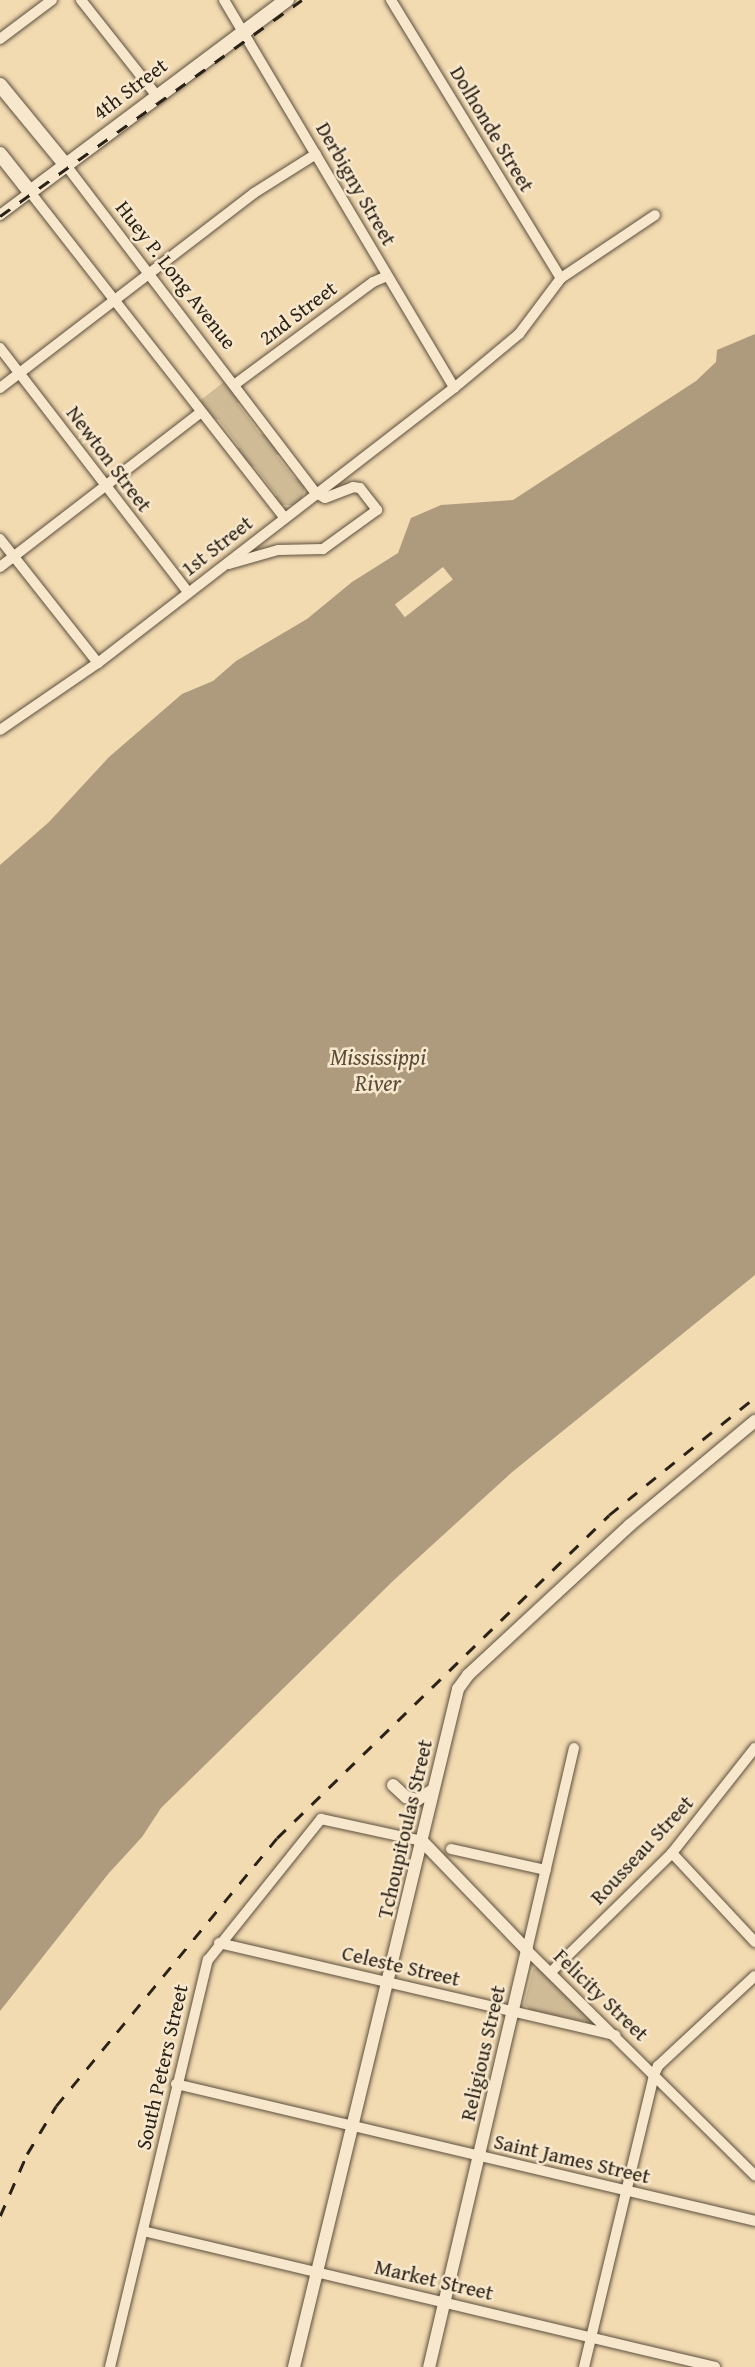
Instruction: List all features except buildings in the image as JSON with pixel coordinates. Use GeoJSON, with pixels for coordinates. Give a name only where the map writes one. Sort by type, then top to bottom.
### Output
{"type":"FeatureCollection","features":[{"type":"Feature","properties":{"kind":"main road","name":"4th Street"},"geometry":{"type":"LineString","coordinates":[[30,192],[156,95],[287,0]]}},
{"type":"Feature","properties":{"kind":"main road","name":"Huey P. Long Avenue"},"geometry":{"type":"LineString","coordinates":[[0,85],[65,164]]}},
{"type":"Feature","properties":{"kind":"main road"},"geometry":{"type":"LineString","coordinates":[[0,155],[30,192]]}},
{"type":"Feature","properties":{"kind":"street"},"geometry":{"type":"LineString","coordinates":[[0,39],[52,0]]}},
{"type":"Feature","properties":{"kind":"street"},"geometry":{"type":"LineString","coordinates":[[81,0],[156,95]]}},
{"type":"Feature","properties":{"kind":"street","name":"Derbigny Street"},"geometry":{"type":"LineString","coordinates":[[224,0],[454,388]]}},
{"type":"Feature","properties":{"kind":"street","name":"Dolhonde Street"},"geometry":{"type":"LineString","coordinates":[[391,0],[561,278]]}},
{"type":"Feature","properties":{"kind":"street"},"geometry":{"type":"LineString","coordinates":[[0,388],[254,193],[316,154]]}},
{"type":"Feature","properties":{"kind":"street","name":"Huey P. Long Avenue"},"geometry":{"type":"LineString","coordinates":[[65,164],[316,493]]}},
{"type":"Feature","properties":{"kind":"street"},"geometry":{"type":"LineString","coordinates":[[30,192],[285,517]]}},
{"type":"Feature","properties":{"kind":"street","name":"4th Street"},"geometry":{"type":"LineString","coordinates":[[0,215],[30,192]]}},
{"type":"Feature","properties":{"kind":"street","name":"1st Street"},"geometry":{"type":"LineString","coordinates":[[0,730],[98,663],[454,388],[519,334],[561,278],[655,215]]}},
{"type":"Feature","properties":{"kind":"street","name":"2nd Street"},"geometry":{"type":"LineString","coordinates":[[234,385],[373,282],[387,276]]}},
{"type":"Feature","properties":{"kind":"street","name":"Newton Street"},"geometry":{"type":"LineString","coordinates":[[0,348],[189,593]]}},
{"type":"Feature","properties":{"kind":"street"},"geometry":{"type":"LineString","coordinates":[[0,567],[201,412]]}},
{"type":"Feature","properties":{"kind":"street"},"geometry":{"type":"LineString","coordinates":[[223,566],[278,550],[323,549],[377,510],[359,488],[353,487],[325,498],[316,493]]}},
{"type":"Feature","properties":{"kind":"street"},"geometry":{"type":"LineString","coordinates":[[0,539],[98,663]]}},
{"type":"Feature","properties":{"kind":"street","name":"Tchoupitoulas Street"},"geometry":{"type":"LineString","coordinates":[[294,2367],[456,1696],[464,1678],[630,1525],[755,1421]]}},
{"type":"Feature","properties":{"kind":"street","name":"Religious Street"},"geometry":{"type":"LineString","coordinates":[[429,2367],[574,1748]]}},
{"type":"Feature","properties":{"kind":"street","name":"Rousseau Street"},"geometry":{"type":"LineString","coordinates":[[551,1972],[672,1853],[755,1748]]}},
{"type":"Feature","properties":{"kind":"street"},"geometry":{"type":"LineString","coordinates":[[393,1785],[406,1797],[417,1800],[433,1790]]}},
{"type":"Feature","properties":{"kind":"street","name":"South Peters Street"},"geometry":{"type":"LineString","coordinates":[[110,2367],[208,1960],[315,1823],[328,1818],[422,1841]]}},
{"type":"Feature","properties":{"kind":"street","name":"Felicity Street"},"geometry":{"type":"LineString","coordinates":[[422,1841],[527,1950],[616,2035],[755,2176]]}},
{"type":"Feature","properties":{"kind":"street"},"geometry":{"type":"LineString","coordinates":[[452,1849],[545,1870]]}},
{"type":"Feature","properties":{"kind":"street"},"geometry":{"type":"LineString","coordinates":[[672,1853],[755,1942]]}},
{"type":"Feature","properties":{"kind":"street","name":"Celeste Street"},"geometry":{"type":"LineString","coordinates":[[219,1943],[616,2035]]}},
{"type":"Feature","properties":{"kind":"street"},"geometry":{"type":"LineString","coordinates":[[584,2367],[654,2074],[658,2066],[755,1976]]}},
{"type":"Feature","properties":{"kind":"street","name":"Saint James Street"},"geometry":{"type":"LineString","coordinates":[[176,2084],[755,2221]]}},
{"type":"Feature","properties":{"kind":"street","name":"Market Street"},"geometry":{"type":"LineString","coordinates":[[143,2231],[715,2367]]}},
{"type":"Feature","properties":{"kind":"shaded area"},"geometry":{"type":"Polygon","coordinates":[[[225,381],[245,404],[237,403],[260,434],[269,435],[284,455],[276,455],[294,478],[303,479],[306,484],[301,501],[295,505],[280,505],[270,496],[277,496],[255,467],[246,465],[232,447],[240,448],[219,420],[210,418],[197,403],[225,381]]]}},
{"type":"Feature","properties":{"kind":"shaded area"},"geometry":{"type":"Polygon","coordinates":[[[539,1968],[592,2021],[589,2025],[585,2021],[528,2011],[529,2007],[524,2005],[533,1969],[539,1968]]]}},
{"type":"Feature","properties":{"kind":"water","name":"Mississippi River"},"geometry":{"type":"Polygon","coordinates":[[[755,334],[755,1275],[511,1473],[394,1580],[161,1808],[142,1837],[109,1873],[0,2011],[0,865],[49,822],[109,757],[182,694],[213,681],[236,661],[307,619],[352,582],[398,553],[411,518],[441,505],[513,500],[696,381],[716,362],[717,350],[755,334]]]}},
{"type":"Feature","properties":{"kind":"pier"},"geometry":{"type":"Polygon","coordinates":[[[443,567],[453,580],[405,617],[395,605],[443,567]]]}},
{"type":"Feature","properties":{"kind":"railway"},"geometry":{"type":"LineString","coordinates":[[0,216],[302,0]]}},
{"type":"Feature","properties":{"kind":"railway"},"geometry":{"type":"LineString","coordinates":[[0,2216],[27,2154],[56,2106],[277,1838],[609,1515],[755,1397]]}}]}
